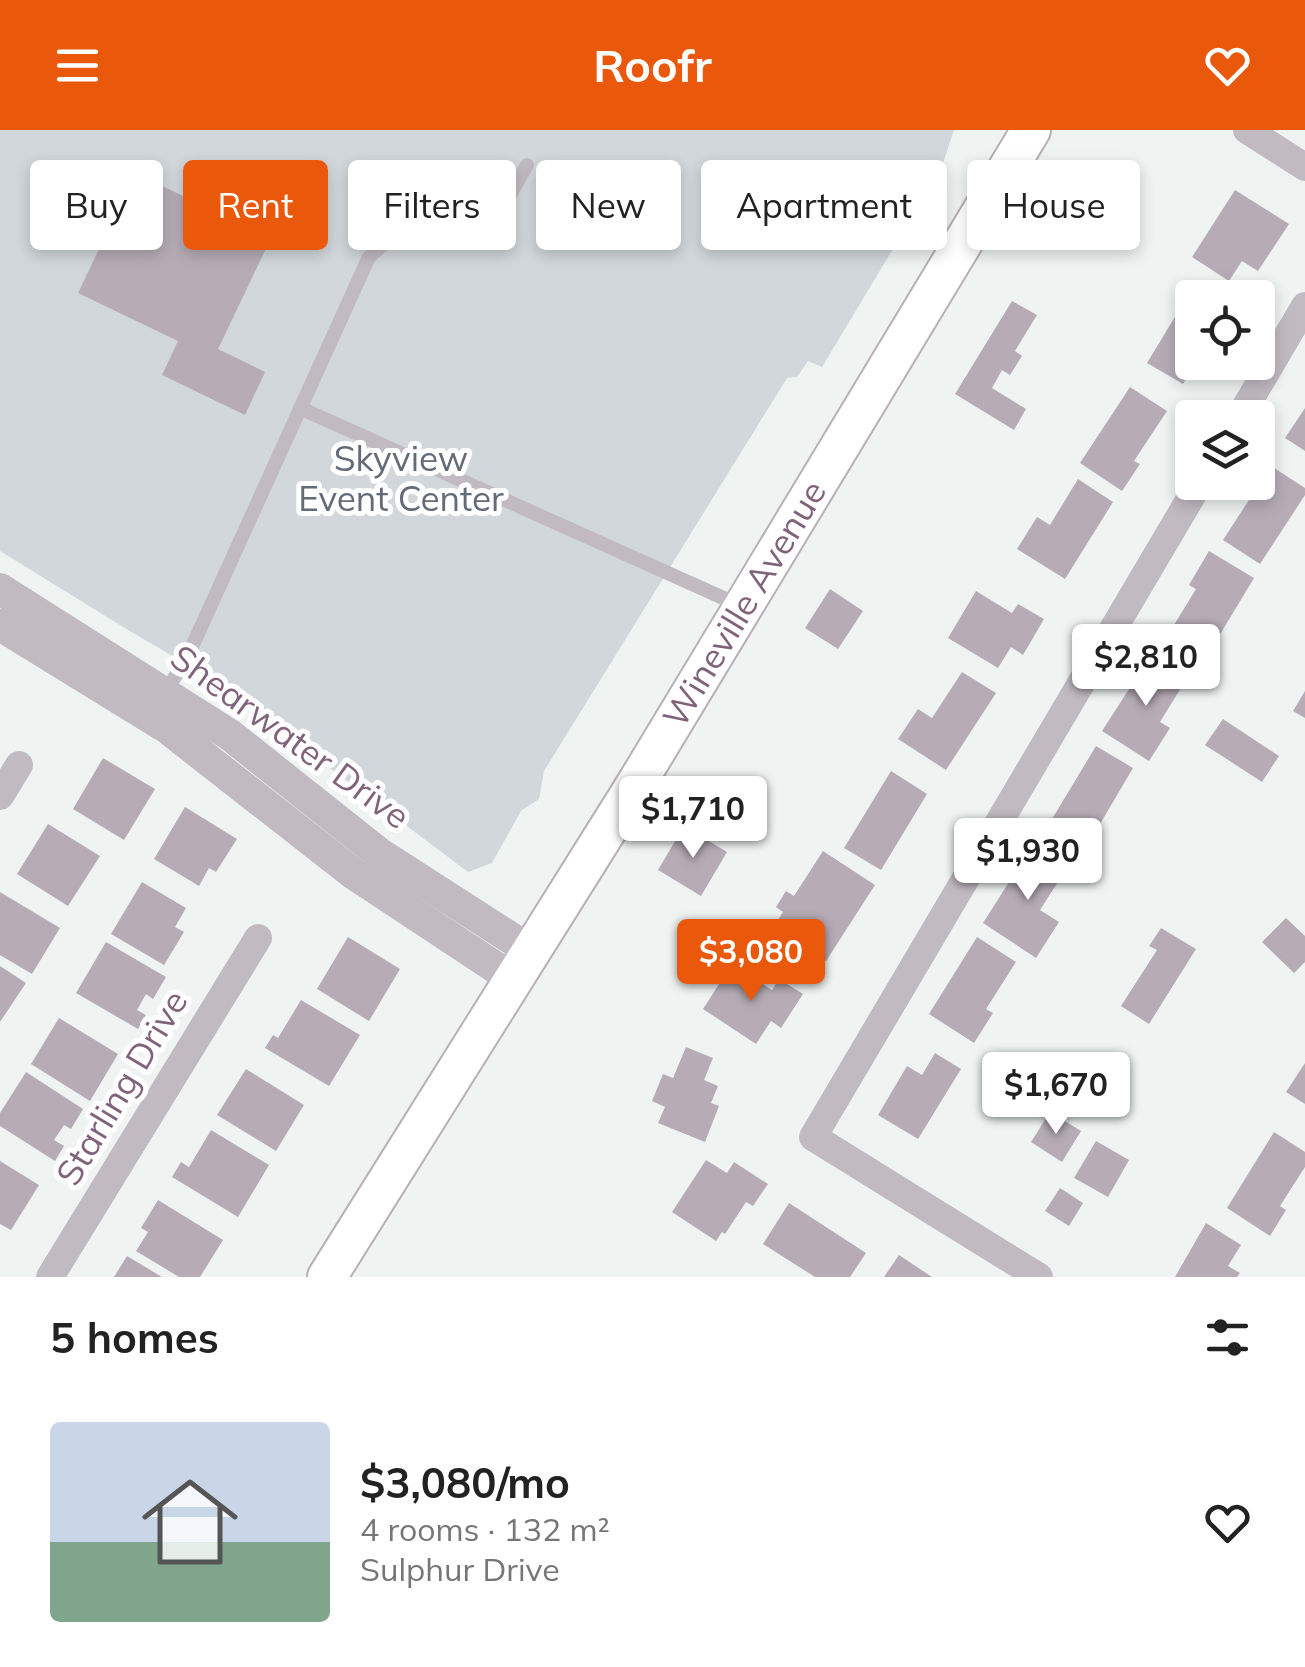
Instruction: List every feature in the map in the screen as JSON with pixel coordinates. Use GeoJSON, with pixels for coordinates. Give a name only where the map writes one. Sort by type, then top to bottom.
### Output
{"type":"FeatureCollection","features":[{"type":"Feature","properties":{"kind":"main road","name":"Wineville Avenue"},"geometry":{"type":"LineString","coordinates":[[327,1277],[744,607],[1032,130]]}},
{"type":"Feature","properties":{"kind":"street"},"geometry":{"type":"LineString","coordinates":[[1247,130],[1305,167]]}},
{"type":"Feature","properties":{"kind":"street"},"geometry":{"type":"LineString","coordinates":[[1250,400],[1305,306]]}},
{"type":"Feature","properties":{"kind":"street"},"geometry":{"type":"LineString","coordinates":[[1039,1277],[813,1137],[1189,500]]}},
{"type":"Feature","properties":{"kind":"street","name":"Shearwater Drive"},"geometry":{"type":"LineString","coordinates":[[0,588],[230,734],[522,966]]}},
{"type":"Feature","properties":{"kind":"street","name":"Shearwater Drive"},"geometry":{"type":"LineString","coordinates":[[0,626],[166,727],[354,874],[522,966]]}},
{"type":"Feature","properties":{"kind":"street"},"geometry":{"type":"LineString","coordinates":[[0,796],[19,765]]}},
{"type":"Feature","properties":{"kind":"street","name":"Starling Drive"},"geometry":{"type":"LineString","coordinates":[[50,1277],[258,938]]}},
{"type":"Feature","properties":{"kind":"lane"},"geometry":{"type":"LineString","coordinates":[[166,692],[186,660],[369,257],[394,235],[426,226],[473,224],[507,200],[527,165]]}},
{"type":"Feature","properties":{"kind":"lane"},"geometry":{"type":"LineString","coordinates":[[300,408],[744,607]]}},
{"type":"Feature","properties":{"kind":"green space","name":"Skyview Event Center"},"geometry":{"type":"Polygon","coordinates":[[[0,130],[954,130],[944,160],[701,160],[701,250],[892,250],[822,367],[808,361],[797,377],[787,378],[544,771],[539,799],[521,811],[492,863],[468,872],[209,677],[0,551],[0,130]]]}},
{"type":"Feature","properties":{"kind":"building"},"geometry":{"type":"Polygon","coordinates":[[[163,186],[183,196],[183,250],[265,250],[218,349],[265,372],[245,415],[162,375],[178,341],[78,293],[99,250],[163,250],[163,186]]]}},
{"type":"Feature","properties":{"kind":"building"},"geometry":{"type":"Polygon","coordinates":[[[1235,190],[1289,224],[1258,271],[1242,261],[1227,280],[1192,257],[1235,190]]]}},
{"type":"Feature","properties":{"kind":"building"},"geometry":{"type":"Polygon","coordinates":[[[1012,301],[1037,315],[1015,351],[1022,356],[1010,375],[1002,370],[992,388],[1026,409],[1014,430],[955,394],[1012,301]]]}},
{"type":"Feature","properties":{"kind":"building"},"geometry":{"type":"Polygon","coordinates":[[[1175,317],[1175,379],[1147,363],[1175,317]]]}},
{"type":"Feature","properties":{"kind":"building"},"geometry":{"type":"Polygon","coordinates":[[[1130,387],[1167,411],[1134,461],[1140,464],[1122,491],[1080,463],[1130,387]]]}},
{"type":"Feature","properties":{"kind":"building"},"geometry":{"type":"Polygon","coordinates":[[[1305,408],[1305,451],[1285,438],[1305,408]]]}},
{"type":"Feature","properties":{"kind":"building"},"geometry":{"type":"Polygon","coordinates":[[[1275,469],[1305,488],[1305,495],[1260,564],[1223,540],[1249,500],[1275,500],[1275,469]]]}},
{"type":"Feature","properties":{"kind":"building"},"geometry":{"type":"Polygon","coordinates":[[[1078,479],[1113,502],[1065,579],[1017,549],[1037,517],[1050,525],[1078,479]]]}},
{"type":"Feature","properties":{"kind":"building"},"geometry":{"type":"Polygon","coordinates":[[[1209,551],[1254,578],[1207,656],[1169,633],[1196,589],[1189,585],[1209,551]]]}},
{"type":"Feature","properties":{"kind":"building"},"geometry":{"type":"Polygon","coordinates":[[[830,589],[863,611],[838,649],[805,628],[830,589]]]}},
{"type":"Feature","properties":{"kind":"building"},"geometry":{"type":"Polygon","coordinates":[[[976,591],[1012,613],[1018,604],[1044,619],[1023,655],[1011,647],[998,668],[948,638],[976,591]]]}},
{"type":"Feature","properties":{"kind":"building"},"geometry":{"type":"Polygon","coordinates":[[[1151,655],[1187,678],[1160,722],[1170,728],[1149,761],[1102,731],[1151,655]]]}},
{"type":"Feature","properties":{"kind":"building"},"geometry":{"type":"Polygon","coordinates":[[[962,672],[996,693],[946,770],[898,739],[918,709],[932,718],[962,672]]]}},
{"type":"Feature","properties":{"kind":"building"},"geometry":{"type":"Polygon","coordinates":[[[1305,691],[1305,718],[1293,711],[1305,691]]]}},
{"type":"Feature","properties":{"kind":"building"},"geometry":{"type":"Polygon","coordinates":[[[1223,719],[1279,756],[1262,782],[1205,745],[1223,719]]]}},
{"type":"Feature","properties":{"kind":"building"},"geometry":{"type":"Polygon","coordinates":[[[1096,746],[1133,768],[1087,846],[1049,824],[1096,746]]]}},
{"type":"Feature","properties":{"kind":"building"},"geometry":{"type":"Polygon","coordinates":[[[103,758],[155,789],[124,840],[73,809],[103,758]]]}},
{"type":"Feature","properties":{"kind":"building"},"geometry":{"type":"Polygon","coordinates":[[[891,771],[927,794],[881,870],[844,848],[891,771]]]}},
{"type":"Feature","properties":{"kind":"building"},"geometry":{"type":"Polygon","coordinates":[[[185,807],[237,839],[216,872],[209,868],[199,886],[154,859],[185,807]]]}},
{"type":"Feature","properties":{"kind":"building"},"geometry":{"type":"Polygon","coordinates":[[[48,824],[100,856],[68,906],[17,874],[48,824]]]}},
{"type":"Feature","properties":{"kind":"building"},"geometry":{"type":"Polygon","coordinates":[[[684,826],[727,852],[701,896],[658,870],[684,826]]]}},
{"type":"Feature","properties":{"kind":"building"},"geometry":{"type":"Polygon","coordinates":[[[1032,846],[1067,868],[1040,910],[1059,922],[1036,958],[983,923],[1032,846]]]}},
{"type":"Feature","properties":{"kind":"building"},"geometry":{"type":"Polygon","coordinates":[[[823,851],[875,885],[826,961],[773,928],[783,912],[776,907],[786,891],[794,896],[823,851]]]}},
{"type":"Feature","properties":{"kind":"building"},"geometry":{"type":"Polygon","coordinates":[[[142,882],[186,908],[175,927],[184,932],[164,965],[111,934],[142,882]]]}},
{"type":"Feature","properties":{"kind":"building"},"geometry":{"type":"Polygon","coordinates":[[[0,892],[60,928],[32,974],[0,955],[0,892]]]}},
{"type":"Feature","properties":{"kind":"building"},"geometry":{"type":"Polygon","coordinates":[[[1286,918],[1305,936],[1305,962],[1294,973],[1262,942],[1286,918]]]}},
{"type":"Feature","properties":{"kind":"building"},"geometry":{"type":"Polygon","coordinates":[[[1161,928],[1196,949],[1149,1024],[1121,1006],[1157,950],[1149,946],[1161,928]]]}},
{"type":"Feature","properties":{"kind":"building"},"geometry":{"type":"Polygon","coordinates":[[[348,937],[400,969],[369,1021],[317,989],[348,937]]]}},
{"type":"Feature","properties":{"kind":"building"},"geometry":{"type":"Polygon","coordinates":[[[977,937],[1016,962],[986,1009],[993,1013],[974,1043],[929,1014],[977,937]]]}},
{"type":"Feature","properties":{"kind":"building"},"geometry":{"type":"Polygon","coordinates":[[[106,942],[166,977],[153,999],[146,994],[137,1010],[146,1015],[138,1029],[76,993],[106,942]]]}},
{"type":"Feature","properties":{"kind":"building"},"geometry":{"type":"Polygon","coordinates":[[[732,964],[772,990],[779,979],[803,994],[781,1028],[771,1021],[756,1044],[703,1009],[732,964]]]}},
{"type":"Feature","properties":{"kind":"building"},"geometry":{"type":"Polygon","coordinates":[[[0,966],[26,983],[0,1022],[0,966]]]}},
{"type":"Feature","properties":{"kind":"building"},"geometry":{"type":"Polygon","coordinates":[[[301,1000],[360,1035],[329,1086],[265,1048],[273,1035],[278,1038],[301,1000]]]}},
{"type":"Feature","properties":{"kind":"building"},"geometry":{"type":"Polygon","coordinates":[[[59,1018],[118,1054],[90,1101],[31,1064],[59,1018]]]}},
{"type":"Feature","properties":{"kind":"building"},"geometry":{"type":"Polygon","coordinates":[[[686,1047],[713,1058],[704,1080],[718,1086],[711,1103],[719,1106],[705,1142],[658,1123],[665,1107],[652,1101],[663,1074],[673,1078],[686,1047]]]}},
{"type":"Feature","properties":{"kind":"building"},"geometry":{"type":"Polygon","coordinates":[[[935,1053],[961,1069],[918,1139],[878,1115],[907,1066],[922,1075],[935,1053]]]}},
{"type":"Feature","properties":{"kind":"building"},"geometry":{"type":"Polygon","coordinates":[[[1305,1063],[1305,1104],[1286,1092],[1305,1063]]]}},
{"type":"Feature","properties":{"kind":"building"},"geometry":{"type":"Polygon","coordinates":[[[246,1069],[304,1105],[276,1151],[217,1115],[246,1069]]]}},
{"type":"Feature","properties":{"kind":"building"},"geometry":{"type":"Polygon","coordinates":[[[26,1072],[83,1109],[71,1129],[64,1125],[54,1140],[64,1146],[55,1161],[0,1126],[0,1113],[26,1072]]]}},
{"type":"Feature","properties":{"kind":"building"},"geometry":{"type":"Polygon","coordinates":[[[1050,1112],[1081,1131],[1062,1162],[1031,1142],[1050,1112]]]}},
{"type":"Feature","properties":{"kind":"building"},"geometry":{"type":"Polygon","coordinates":[[[211,1130],[269,1165],[238,1217],[172,1177],[181,1162],[189,1167],[211,1130]]]}},
{"type":"Feature","properties":{"kind":"building"},"geometry":{"type":"Polygon","coordinates":[[[1274,1132],[1305,1152],[1305,1167],[1280,1206],[1286,1210],[1270,1236],[1227,1208],[1274,1132]]]}},
{"type":"Feature","properties":{"kind":"building"},"geometry":{"type":"Polygon","coordinates":[[[1096,1141],[1129,1160],[1108,1197],[1074,1178],[1096,1141]]]}},
{"type":"Feature","properties":{"kind":"building"},"geometry":{"type":"Polygon","coordinates":[[[706,1160],[727,1173],[734,1162],[768,1184],[753,1206],[746,1202],[716,1241],[672,1212],[706,1160]]]}},
{"type":"Feature","properties":{"kind":"building"},"geometry":{"type":"Polygon","coordinates":[[[0,1161],[39,1185],[11,1230],[0,1224],[0,1161]]]}},
{"type":"Feature","properties":{"kind":"building"},"geometry":{"type":"Polygon","coordinates":[[[1060,1188],[1083,1203],[1069,1226],[1045,1211],[1060,1188]]]}},
{"type":"Feature","properties":{"kind":"building"},"geometry":{"type":"Polygon","coordinates":[[[158,1200],[223,1240],[200,1277],[179,1277],[136,1251],[148,1232],[141,1228],[158,1200]]]}},
{"type":"Feature","properties":{"kind":"building"},"geometry":{"type":"Polygon","coordinates":[[[789,1203],[866,1253],[850,1277],[815,1277],[763,1244],[789,1203]]]}},
{"type":"Feature","properties":{"kind":"building"},"geometry":{"type":"Polygon","coordinates":[[[1206,1223],[1241,1245],[1228,1266],[1240,1273],[1237,1277],[1175,1277],[1206,1223]]]}},
{"type":"Feature","properties":{"kind":"building"},"geometry":{"type":"Polygon","coordinates":[[[899,1255],[932,1277],[884,1277],[899,1255]]]}},
{"type":"Feature","properties":{"kind":"building"},"geometry":{"type":"Polygon","coordinates":[[[127,1256],[162,1277],[114,1277],[127,1256]]]}}]}
